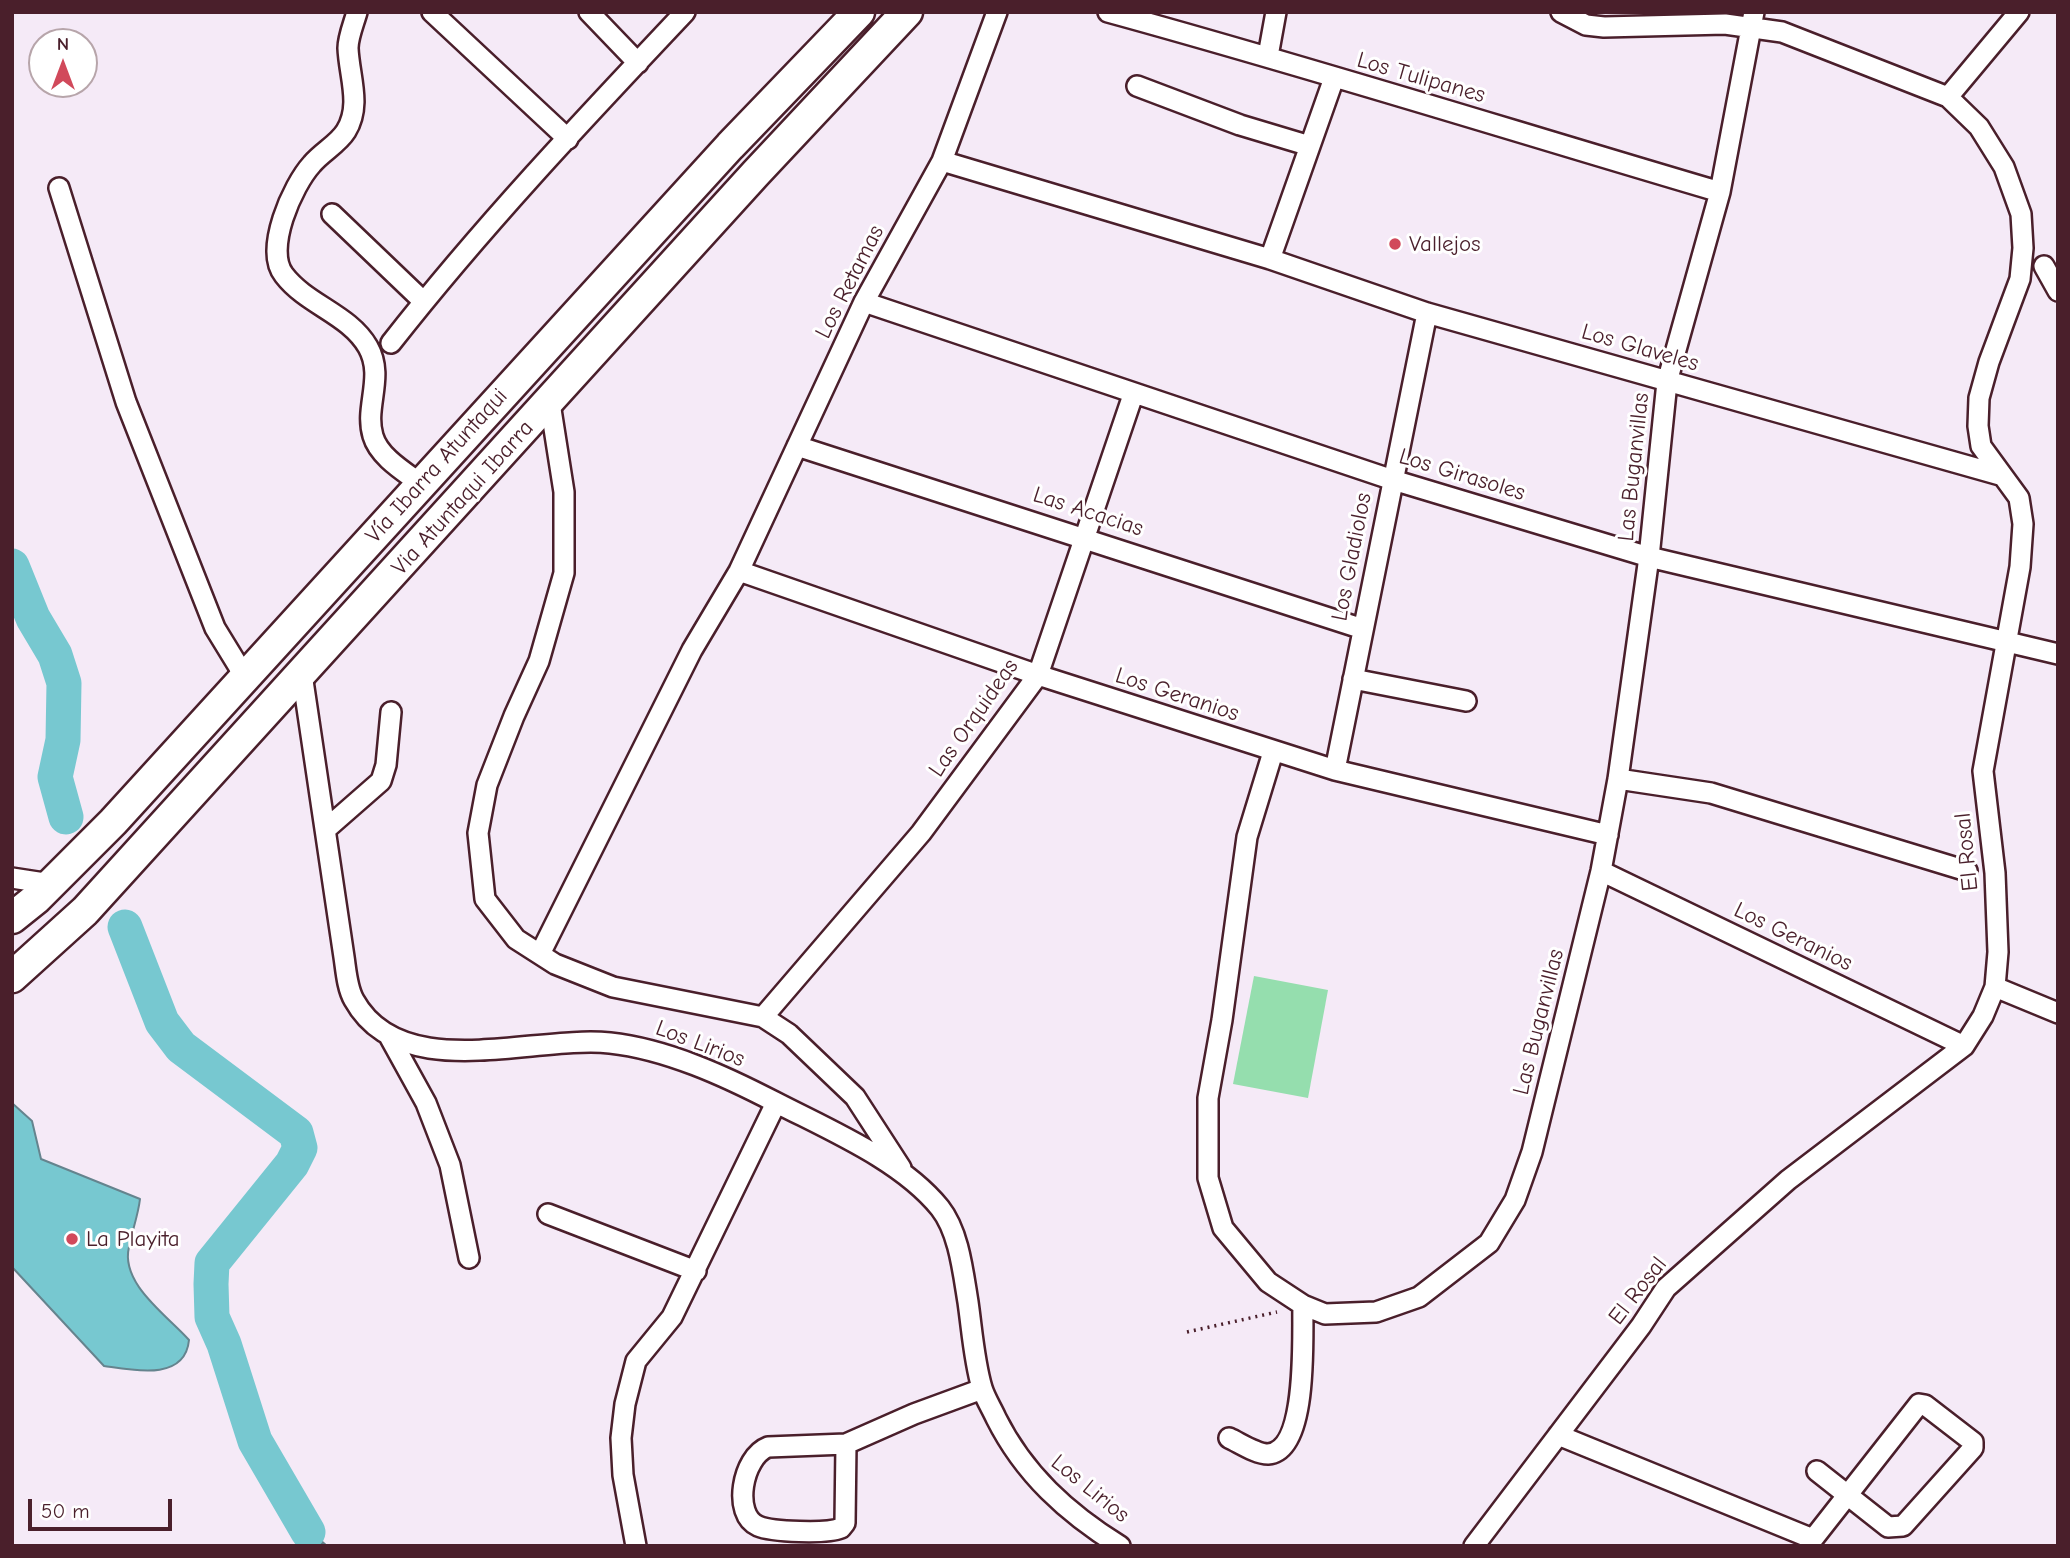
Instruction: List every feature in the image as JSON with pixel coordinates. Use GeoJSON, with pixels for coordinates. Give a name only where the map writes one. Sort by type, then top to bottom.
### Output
{"type":"FeatureCollection","features":[{"type":"Feature","properties":{"kind":"highway","name":"Vía Ibarra Atuntaqui"},"geometry":{"type":"LineString","coordinates":[[12,918],[51,884],[113,822],[730,146],[859,12]]}},
{"type":"Feature","properties":{"kind":"highway","name":"Via Atuntaqui Ibarra"},"geometry":{"type":"LineString","coordinates":[[12,977],[85,911],[550,403],[756,173],[907,12]]}},
{"type":"Feature","properties":{"kind":"street"},"geometry":{"type":"LineString","coordinates":[[357,12],[348,45],[355,103],[352,120],[345,134],[311,164],[290,201],[275,248],[277,262],[285,276],[341,317],[369,347],[377,380],[373,436],[382,453],[421,484]]}},
{"type":"Feature","properties":{"kind":"street"},"geometry":{"type":"LineString","coordinates":[[432,12],[568,139]]}},
{"type":"Feature","properties":{"kind":"street"},"geometry":{"type":"LineString","coordinates":[[590,12],[638,63]]}},
{"type":"Feature","properties":{"kind":"street"},"geometry":{"type":"LineString","coordinates":[[391,343],[568,139],[685,12]]}},
{"type":"Feature","properties":{"kind":"street","name":"Los Retamas"},"geometry":{"type":"LineString","coordinates":[[540,954],[692,650],[739,571],[864,302],[942,161],[997,12]]}},
{"type":"Feature","properties":{"kind":"street","name":"Los Tulipanes"},"geometry":{"type":"LineString","coordinates":[[1108,12],[1268,55],[1334,78],[1720,192]]}},
{"type":"Feature","properties":{"kind":"street"},"geometry":{"type":"LineString","coordinates":[[1268,55],[1276,12]]}},
{"type":"Feature","properties":{"kind":"street"},"geometry":{"type":"LineString","coordinates":[[1561,12],[1586,25],[1604,27],[1752,19],[1948,97],[2019,12]]}},
{"type":"Feature","properties":{"kind":"street","name":"Las Buganvillas"},"geometry":{"type":"LineString","coordinates":[[1273,751],[1247,838],[1223,1020],[1208,1098],[1208,1178],[1223,1228],[1268,1282],[1303,1305],[1325,1314],[1387,1308],[1419,1297],[1489,1243],[1515,1200],[1532,1153],[1601,871],[1618,779],[1649,557],[1667,382],[1720,192],[1752,19]]}},
{"type":"Feature","properties":{"kind":"street"},"geometry":{"type":"LineString","coordinates":[[1270,259],[1334,78]]}},
{"type":"Feature","properties":{"kind":"street"},"geometry":{"type":"LineString","coordinates":[[1137,86],[1240,125],[1310,146]]}},
{"type":"Feature","properties":{"kind":"street","name":"El Rosal"},"geometry":{"type":"LineString","coordinates":[[1474,1546],[1666,1288],[1788,1180],[1964,1046],[1983,1016],[1995,987],[1998,952],[1995,873],[1983,771],[2020,567],[2023,524],[2019,498],[1981,446],[1979,398],[2020,279],[2023,248],[2021,214],[2004,167],[1979,127],[1948,97]]}},
{"type":"Feature","properties":{"kind":"street","name":"Los Glaveles"},"geometry":{"type":"LineString","coordinates":[[942,161],[1270,259],[1427,313],[2000,475]]}},
{"type":"Feature","properties":{"kind":"street"},"geometry":{"type":"LineString","coordinates":[[59,188],[126,402],[215,628],[245,677]]}},
{"type":"Feature","properties":{"kind":"street"},"geometry":{"type":"LineString","coordinates":[[332,214],[424,302]]}},
{"type":"Feature","properties":{"kind":"street"},"geometry":{"type":"LineString","coordinates":[[2044,266],[2058,291]]}},
{"type":"Feature","properties":{"kind":"street","name":"Los Girasoles"},"geometry":{"type":"LineString","coordinates":[[864,302],[1133,395],[1393,480],[1649,557],[2058,654]]}},
{"type":"Feature","properties":{"kind":"street","name":"Los Gladiolos"},"geometry":{"type":"LineString","coordinates":[[1335,771],[1427,313]]}},
{"type":"Feature","properties":{"kind":"street","name":"Las Orquideas"},"geometry":{"type":"LineString","coordinates":[[763,1017],[921,833],[1038,675],[1133,395]]}},
{"type":"Feature","properties":{"kind":"street"},"geometry":{"type":"LineString","coordinates":[[550,403],[564,492],[564,573],[539,662],[513,716],[487,785],[478,833],[485,899],[516,939],[555,964],[613,987],[763,1017],[789,1034],[855,1097],[904,1171]]}},
{"type":"Feature","properties":{"kind":"street","name":"Las Acacias"},"geometry":{"type":"LineString","coordinates":[[797,446],[1086,537],[1363,629]]}},
{"type":"Feature","properties":{"kind":"street","name":"Los Geranios"},"geometry":{"type":"LineString","coordinates":[[739,571],[1038,675],[1335,771],[1608,835]]}},
{"type":"Feature","properties":{"kind":"street","name":"Los Lirios"},"geometry":{"type":"LineString","coordinates":[[302,674],[352,998],[368,1019],[389,1036],[416,1047],[490,1050],[569,1042],[636,1046],[735,1082],[904,1171],[942,1209],[958,1248],[982,1390],[1012,1450],[1039,1484],[1090,1527],[1120,1546]]}},
{"type":"Feature","properties":{"kind":"street"},"geometry":{"type":"LineString","coordinates":[[1353,678],[1466,701]]}},
{"type":"Feature","properties":{"kind":"street"},"geometry":{"type":"LineString","coordinates":[[325,830],[381,781],[386,765],[391,712]]}},
{"type":"Feature","properties":{"kind":"street"},"geometry":{"type":"LineString","coordinates":[[1618,779],[1711,793],[1967,871]]}},
{"type":"Feature","properties":{"kind":"street","name":"Los Geranios"},"geometry":{"type":"LineString","coordinates":[[1601,871],[1964,1046]]}},
{"type":"Feature","properties":{"kind":"street"},"geometry":{"type":"LineString","coordinates":[[12,878],[51,884]]}},
{"type":"Feature","properties":{"kind":"street"},"geometry":{"type":"LineString","coordinates":[[1995,987],[2058,1013]]}},
{"type":"Feature","properties":{"kind":"street"},"geometry":{"type":"LineString","coordinates":[[389,1036],[426,1104],[450,1165],[469,1258]]}},
{"type":"Feature","properties":{"kind":"street"},"geometry":{"type":"LineString","coordinates":[[636,1546],[623,1475],[621,1438],[625,1404],[636,1361],[672,1317],[776,1102]]}},
{"type":"Feature","properties":{"kind":"street"},"geometry":{"type":"LineString","coordinates":[[548,1214],[696,1271]]}},
{"type":"Feature","properties":{"kind":"street"},"geometry":{"type":"LineString","coordinates":[[1228,1438],[1265,1454],[1276,1452],[1285,1445],[1298,1417],[1303,1305]]}},
{"type":"Feature","properties":{"kind":"street"},"geometry":{"type":"LineString","coordinates":[[846,1444],[845,1523],[841,1528],[807,1531],[757,1526],[749,1517],[744,1502],[744,1483],[747,1466],[757,1451],[768,1447],[846,1444],[914,1414],[982,1390]]}},
{"type":"Feature","properties":{"kind":"street"},"geometry":{"type":"LineString","coordinates":[[1558,1435],[1821,1542],[1847,1492],[1919,1404],[1925,1405],[1973,1442],[1973,1448],[1903,1526],[1888,1527],[1847,1492],[1817,1471]]}},
{"type":"Feature","properties":{"kind":"path"},"geometry":{"type":"LineString","coordinates":[[1187,1332],[1303,1305]]}},
{"type":"Feature","properties":{"kind":"green space"},"geometry":{"type":"Polygon","coordinates":[[[1254,976],[1328,990],[1308,1098],[1233,1084],[1254,976]]]}},
{"type":"Feature","properties":{"kind":"water","name":"La Playita"},"geometry":{"type":"Polygon","coordinates":[[[12,1103],[32,1121],[41,1159],[140,1199],[128,1261],[138,1286],[189,1340],[185,1353],[178,1362],[168,1368],[142,1371],[104,1366],[12,1267],[12,1103]]]}},
{"type":"Feature","properties":{"kind":"waterway"},"geometry":{"type":"LineString","coordinates":[[12,566],[33,618],[55,655],[64,683],[63,740],[55,777],[66,817]]}},
{"type":"Feature","properties":{"kind":"waterway"},"geometry":{"type":"LineString","coordinates":[[125,927],[162,1022],[181,1047],[296,1133],[300,1148],[292,1164],[212,1263],[211,1284],[212,1317],[224,1344],[255,1441],[308,1532]]}},
{"type":"Feature","properties":{"kind":"waterway"},"geometry":{"type":"LineString","coordinates":[[299,1546],[308,1532],[324,1546]]}},
{"type":"Feature","properties":{"kind":"place","name":"Vallejos"},"geometry":{"type":"Point","coordinates":[1395,244]}},
{"type":"Feature","properties":{"kind":"place","name":"La Playita"},"geometry":{"type":"Point","coordinates":[72,1239]}}]}
